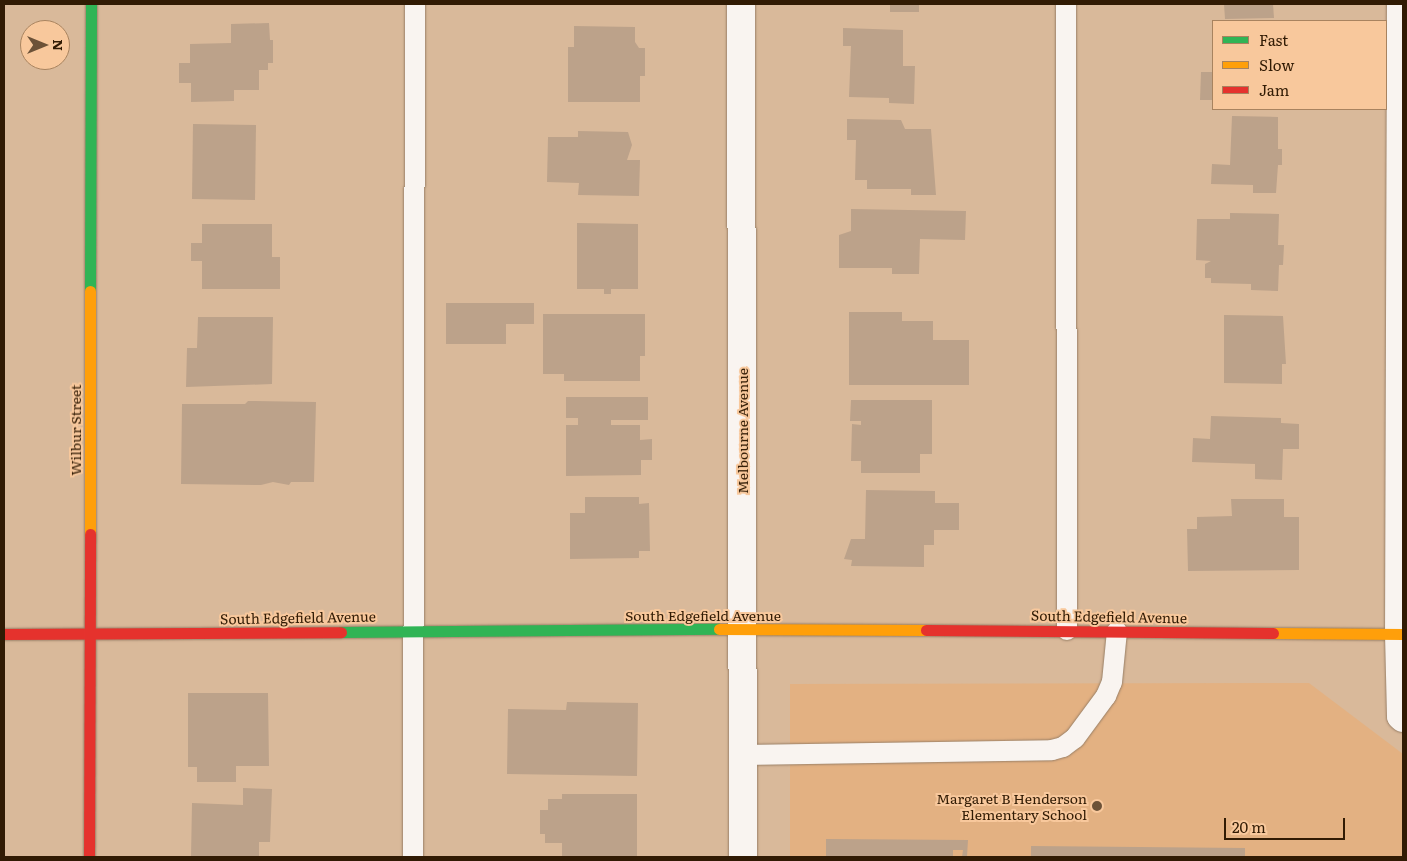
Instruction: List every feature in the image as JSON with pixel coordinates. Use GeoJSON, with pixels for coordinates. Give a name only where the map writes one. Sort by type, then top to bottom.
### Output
{"type":"FeatureCollection","features":[{"type":"Feature","properties":{"kind":"street","name":"Wilbur Street"},"geometry":{"type":"LineString","coordinates":[[89,857],[91,4]]}},
{"type":"Feature","properties":{"kind":"street","name":"Melbourne Avenue"},"geometry":{"type":"LineString","coordinates":[[741,4],[743,857]]}},
{"type":"Feature","properties":{"kind":"street"},"geometry":{"type":"LineString","coordinates":[[1400,4],[1400,716],[1403,718]]}},
{"type":"Feature","properties":{"kind":"street","name":"South Edgefield Avenue"},"geometry":{"type":"LineString","coordinates":[[4,634],[743,630],[1067,630],[1330,635],[1401,634]]}},
{"type":"Feature","properties":{"kind":"lane"},"geometry":{"type":"LineString","coordinates":[[413,857],[415,4]]}},
{"type":"Feature","properties":{"kind":"lane"},"geometry":{"type":"LineString","coordinates":[[1066,4],[1067,630]]}},
{"type":"Feature","properties":{"kind":"lane"},"geometry":{"type":"LineString","coordinates":[[743,755],[1052,750],[1064,747],[1075,738],[1106,696],[1112,682],[1117,631]]}},
{"type":"Feature","properties":{"kind":"shaded area","name":"Margaret B Henderson Elementary School"},"geometry":{"type":"Polygon","coordinates":[[[1309,683],[1403,754],[1403,857],[790,857],[790,684],[1309,683]]]}},
{"type":"Feature","properties":{"kind":"building"},"geometry":{"type":"Polygon","coordinates":[[[890,4],[919,4],[919,12],[890,12],[890,4]]]}},
{"type":"Feature","properties":{"kind":"building"},"geometry":{"type":"Polygon","coordinates":[[[1224,4],[1273,4],[1274,18],[1225,19],[1224,4]]]}},
{"type":"Feature","properties":{"kind":"building"},"geometry":{"type":"Polygon","coordinates":[[[269,23],[270,40],[273,40],[273,63],[268,63],[268,70],[259,70],[259,90],[234,90],[234,101],[191,102],[191,83],[179,83],[179,63],[190,63],[190,44],[231,43],[231,24],[269,23]]]}},
{"type":"Feature","properties":{"kind":"building"},"geometry":{"type":"Polygon","coordinates":[[[574,26],[635,27],[635,42],[639,48],[645,48],[645,76],[640,76],[640,102],[568,102],[568,47],[574,47],[574,26]]]}},
{"type":"Feature","properties":{"kind":"building"},"geometry":{"type":"Polygon","coordinates":[[[843,28],[903,30],[903,66],[915,66],[914,104],[889,103],[889,98],[849,97],[851,46],[843,46],[843,28]]]}},
{"type":"Feature","properties":{"kind":"building"},"geometry":{"type":"Polygon","coordinates":[[[1201,72],[1212,72],[1212,100],[1200,100],[1201,72]]]}},
{"type":"Feature","properties":{"kind":"building"},"geometry":{"type":"Polygon","coordinates":[[[1232,116],[1278,117],[1278,149],[1282,149],[1282,165],[1278,165],[1276,193],[1253,193],[1253,185],[1211,184],[1212,164],[1230,165],[1232,116]]]}},
{"type":"Feature","properties":{"kind":"building"},"geometry":{"type":"Polygon","coordinates":[[[847,119],[901,120],[905,129],[931,129],[936,195],[911,195],[911,189],[867,189],[867,180],[855,180],[856,140],[847,140],[847,119]]]}},
{"type":"Feature","properties":{"kind":"building"},"geometry":{"type":"Polygon","coordinates":[[[193,124],[256,125],[255,200],[192,199],[193,124]]]}},
{"type":"Feature","properties":{"kind":"building"},"geometry":{"type":"Polygon","coordinates":[[[578,131],[628,132],[632,145],[627,160],[640,160],[639,196],[578,195],[579,183],[547,182],[548,137],[578,137],[578,131]]]}},
{"type":"Feature","properties":{"kind":"building"},"geometry":{"type":"Polygon","coordinates":[[[851,209],[966,211],[965,240],[920,239],[919,274],[892,274],[892,268],[839,268],[839,235],[851,231],[851,209]]]}},
{"type":"Feature","properties":{"kind":"building"},"geometry":{"type":"Polygon","coordinates":[[[1230,213],[1279,214],[1278,245],[1284,245],[1283,265],[1279,265],[1278,291],[1251,290],[1251,284],[1211,283],[1211,278],[1205,278],[1205,264],[1211,261],[1196,260],[1197,219],[1230,219],[1230,213]]]}},
{"type":"Feature","properties":{"kind":"building"},"geometry":{"type":"Polygon","coordinates":[[[577,223],[638,224],[638,289],[611,289],[611,294],[604,294],[604,289],[577,289],[577,223]]]}},
{"type":"Feature","properties":{"kind":"building"},"geometry":{"type":"Polygon","coordinates":[[[202,224],[272,224],[272,257],[280,257],[280,289],[202,289],[202,261],[191,261],[191,243],[202,243],[202,224]]]}},
{"type":"Feature","properties":{"kind":"building"},"geometry":{"type":"Polygon","coordinates":[[[446,303],[534,303],[534,324],[506,324],[506,344],[446,344],[446,303]]]}},
{"type":"Feature","properties":{"kind":"building"},"geometry":{"type":"Polygon","coordinates":[[[849,312],[902,312],[902,321],[933,321],[933,340],[969,340],[969,385],[849,385],[849,312]]]}},
{"type":"Feature","properties":{"kind":"building"},"geometry":{"type":"Polygon","coordinates":[[[543,314],[645,314],[645,356],[640,356],[640,381],[564,381],[564,374],[543,374],[543,314]]]}},
{"type":"Feature","properties":{"kind":"building"},"geometry":{"type":"Polygon","coordinates":[[[1224,315],[1283,316],[1286,364],[1282,364],[1282,384],[1224,383],[1224,315]]]}},
{"type":"Feature","properties":{"kind":"building"},"geometry":{"type":"Polygon","coordinates":[[[198,317],[273,317],[272,384],[186,387],[187,348],[197,348],[198,317]]]}},
{"type":"Feature","properties":{"kind":"building"},"geometry":{"type":"Polygon","coordinates":[[[566,397],[648,397],[648,420],[611,420],[611,425],[640,425],[640,440],[652,439],[652,460],[641,460],[641,475],[566,476],[566,425],[578,425],[578,418],[566,418],[566,397]]]}},
{"type":"Feature","properties":{"kind":"building"},"geometry":{"type":"Polygon","coordinates":[[[851,400],[932,400],[932,454],[920,454],[920,473],[861,473],[861,461],[851,461],[852,424],[861,425],[861,421],[850,421],[851,400]]]}},
{"type":"Feature","properties":{"kind":"building"},"geometry":{"type":"Polygon","coordinates":[[[248,401],[316,402],[314,482],[291,482],[289,485],[273,482],[261,485],[181,484],[182,404],[245,404],[248,401]]]}},
{"type":"Feature","properties":{"kind":"building"},"geometry":{"type":"Polygon","coordinates":[[[1211,416],[1281,418],[1281,423],[1299,424],[1299,449],[1283,449],[1282,480],[1255,479],[1255,464],[1192,462],[1193,438],[1210,439],[1211,416]]]}},
{"type":"Feature","properties":{"kind":"building"},"geometry":{"type":"Polygon","coordinates":[[[866,490],[935,491],[935,503],[959,503],[959,530],[934,530],[934,545],[924,545],[924,567],[851,566],[852,560],[844,559],[851,539],[865,539],[866,490]]]}},
{"type":"Feature","properties":{"kind":"building"},"geometry":{"type":"Polygon","coordinates":[[[585,497],[639,497],[639,504],[649,503],[650,551],[639,551],[639,558],[570,559],[570,513],[585,513],[585,497]]]}},
{"type":"Feature","properties":{"kind":"building"},"geometry":{"type":"Polygon","coordinates":[[[1231,499],[1284,499],[1284,517],[1299,517],[1299,570],[1188,571],[1187,529],[1197,529],[1197,517],[1232,516],[1231,499]]]}},
{"type":"Feature","properties":{"kind":"building"},"geometry":{"type":"Polygon","coordinates":[[[188,693],[268,693],[269,766],[236,766],[236,782],[197,782],[197,767],[188,767],[188,693]]]}},
{"type":"Feature","properties":{"kind":"building"},"geometry":{"type":"Polygon","coordinates":[[[567,702],[638,703],[637,776],[507,774],[508,709],[566,710],[567,702]]]}},
{"type":"Feature","properties":{"kind":"building"},"geometry":{"type":"Polygon","coordinates":[[[243,788],[272,789],[270,842],[259,842],[259,857],[191,857],[192,803],[243,805],[243,788]]]}},
{"type":"Feature","properties":{"kind":"building"},"geometry":{"type":"Polygon","coordinates":[[[562,794],[637,794],[637,856],[562,856],[562,843],[545,843],[545,834],[540,834],[540,810],[548,810],[548,799],[562,799],[562,794]]]}},
{"type":"Feature","properties":{"kind":"building"},"geometry":{"type":"Polygon","coordinates":[[[826,839],[968,840],[967,857],[962,857],[963,850],[953,850],[953,857],[826,857],[826,839]]]}},
{"type":"Feature","properties":{"kind":"building"},"geometry":{"type":"Polygon","coordinates":[[[1031,846],[1245,848],[1245,857],[1031,857],[1031,846]]]}},
{"type":"Feature","properties":{"kind":"traffic: fast"},"geometry":{"type":"LineString","coordinates":[[90,291],[91,4]]}},
{"type":"Feature","properties":{"kind":"traffic: fast"},"geometry":{"type":"LineString","coordinates":[[341,632],[719,629]]}},
{"type":"Feature","properties":{"kind":"traffic: slow"},"geometry":{"type":"LineString","coordinates":[[90,291],[90,534]]}},
{"type":"Feature","properties":{"kind":"traffic: slow"},"geometry":{"type":"LineString","coordinates":[[719,629],[926,630]]}},
{"type":"Feature","properties":{"kind":"traffic: slow"},"geometry":{"type":"LineString","coordinates":[[1273,633],[1403,634]]}},
{"type":"Feature","properties":{"kind":"traffic: jam"},"geometry":{"type":"LineString","coordinates":[[89,857],[90,534]]}},
{"type":"Feature","properties":{"kind":"traffic: jam"},"geometry":{"type":"LineString","coordinates":[[926,630],[1273,633]]}},
{"type":"Feature","properties":{"kind":"traffic: jam"},"geometry":{"type":"LineString","coordinates":[[4,634],[341,632]]}},
{"type":"Feature","properties":{"kind":"place","name":"Margaret B Henderson Elementary School"},"geometry":{"type":"Point","coordinates":[1097,806]}}]}
